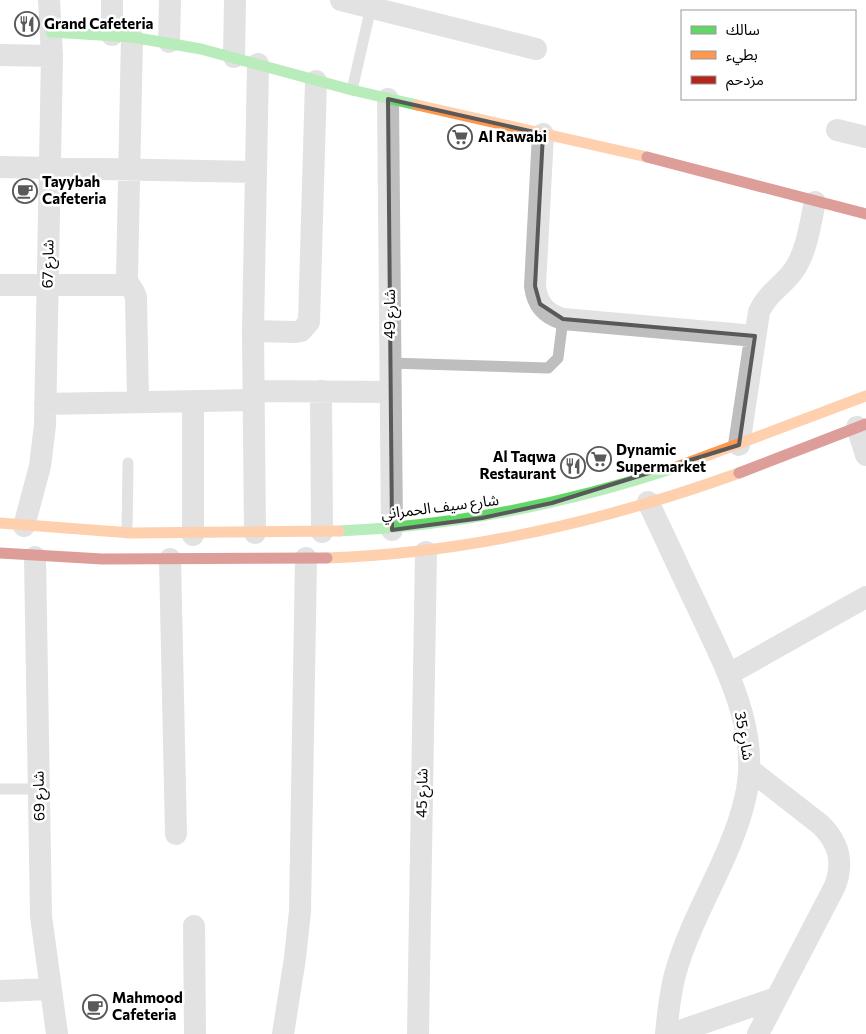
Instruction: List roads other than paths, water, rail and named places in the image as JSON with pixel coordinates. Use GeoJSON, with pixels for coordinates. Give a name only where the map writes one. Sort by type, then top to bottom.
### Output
{"type":"FeatureCollection","features":[{"type":"Feature","properties":{"kind":"street","name":"شارع 67"},"geometry":{"type":"LineString","coordinates":[[24,526],[40,466],[45,404],[52,56],[49,0]]}},
{"type":"Feature","properties":{"kind":"street"},"geometry":{"type":"LineString","coordinates":[[112,0],[122,36],[129,169],[127,278],[129,285],[135,290],[136,298],[138,402]]}},
{"type":"Feature","properties":{"kind":"street"},"geometry":{"type":"LineString","coordinates":[[169,42],[170,0]]}},
{"type":"Feature","properties":{"kind":"street"},"geometry":{"type":"LineString","coordinates":[[234,57],[235,0]]}},
{"type":"Feature","properties":{"kind":"street"},"geometry":{"type":"LineString","coordinates":[[342,0],[536,49]]}},
{"type":"Feature","properties":{"kind":"street"},"geometry":{"type":"LineString","coordinates":[[51,32],[122,36],[169,42],[234,57],[316,81],[388,99],[702,170],[815,202],[866,214]]}},
{"type":"Feature","properties":{"kind":"street"},"geometry":{"type":"LineString","coordinates":[[0,55],[52,56]]}},
{"type":"Feature","properties":{"kind":"street"},"geometry":{"type":"LineString","coordinates":[[255,533],[254,331],[258,64]]}},
{"type":"Feature","properties":{"kind":"street"},"geometry":{"type":"LineString","coordinates":[[254,331],[295,332],[301,331],[309,322],[316,81]]}},
{"type":"Feature","properties":{"kind":"street","name":"شارع 49"},"geometry":{"type":"LineString","coordinates":[[388,99],[392,530]]}},
{"type":"Feature","properties":{"kind":"street"},"geometry":{"type":"LineString","coordinates":[[837,130],[866,137]]}},
{"type":"Feature","properties":{"kind":"street"},"geometry":{"type":"LineString","coordinates":[[543,134],[535,286],[540,304],[554,316],[563,319],[755,336]]}},
{"type":"Feature","properties":{"kind":"street"},"geometry":{"type":"LineString","coordinates":[[0,167],[256,172]]}},
{"type":"Feature","properties":{"kind":"street"},"geometry":{"type":"LineString","coordinates":[[740,445],[755,336],[763,302],[793,271],[799,261],[815,202]]}},
{"type":"Feature","properties":{"kind":"street"},"geometry":{"type":"LineString","coordinates":[[0,285],[129,285]]}},
{"type":"Feature","properties":{"kind":"street"},"geometry":{"type":"LineString","coordinates":[[45,404],[193,401],[321,391],[390,392]]}},
{"type":"Feature","properties":{"kind":"street"},"geometry":{"type":"LineString","coordinates":[[321,391],[322,532]]}},
{"type":"Feature","properties":{"kind":"street","name":"شارع سيف الحمراني"},"geometry":{"type":"LineString","coordinates":[[0,523],[127,535],[192,535],[392,530],[482,518],[552,503],[740,445],[866,396]]}},
{"type":"Feature","properties":{"kind":"street"},"geometry":{"type":"LineString","coordinates":[[192,535],[193,401]]}},
{"type":"Feature","properties":{"kind":"street"},"geometry":{"type":"LineString","coordinates":[[0,553],[35,557],[170,559],[306,558],[426,552],[560,527],[648,502],[757,466],[862,426],[866,455]]}},
{"type":"Feature","properties":{"kind":"street","name":"شارع 35"},"geometry":{"type":"LineString","coordinates":[[648,502],[729,674],[748,740],[749,769],[745,799],[736,826],[676,969],[668,1005],[666,1034]]}},
{"type":"Feature","properties":{"kind":"street","name":"شارع 45"},"geometry":{"type":"LineString","coordinates":[[418,1034],[426,552]]}},
{"type":"Feature","properties":{"kind":"street","name":"شارع 69"},"geometry":{"type":"LineString","coordinates":[[35,557],[41,916],[57,1034]]}},
{"type":"Feature","properties":{"kind":"street"},"geometry":{"type":"LineString","coordinates":[[283,1034],[300,911],[306,558]]}},
{"type":"Feature","properties":{"kind":"street"},"geometry":{"type":"LineString","coordinates":[[170,559],[176,834]]}},
{"type":"Feature","properties":{"kind":"street"},"geometry":{"type":"LineString","coordinates":[[729,674],[866,597]]}},
{"type":"Feature","properties":{"kind":"street"},"geometry":{"type":"LineString","coordinates":[[749,769],[821,825],[831,835],[837,847],[840,860],[839,874],[834,886],[758,1034]]}},
{"type":"Feature","properties":{"kind":"street"},"geometry":{"type":"LineString","coordinates":[[194,926],[195,1034]]}},
{"type":"Feature","properties":{"kind":"street"},"geometry":{"type":"LineString","coordinates":[[0,991],[51,989]]}},
{"type":"Feature","properties":{"kind":"street"},"geometry":{"type":"LineString","coordinates":[[671,1034],[776,998]]}},
{"type":"Feature","properties":{"kind":"lane"},"geometry":{"type":"LineString","coordinates":[[352,90],[371,7]]}},
{"type":"Feature","properties":{"kind":"lane"},"geometry":{"type":"LineString","coordinates":[[390,362],[548,368],[558,358],[563,319]]}},
{"type":"Feature","properties":{"kind":"lane"},"geometry":{"type":"LineString","coordinates":[[127,535],[128,464]]}},
{"type":"Feature","properties":{"kind":"lane"},"geometry":{"type":"LineString","coordinates":[[0,789],[39,788]]}},
{"type":"Feature","properties":{"kind":"place","name":"Grand Cafeteria"},"geometry":{"type":"Point","coordinates":[27,24]}},
{"type":"Feature","properties":{"kind":"place","name":"Al Rawabi"},"geometry":{"type":"Point","coordinates":[460,137]}},
{"type":"Feature","properties":{"kind":"place","name":"Tayybah Cafeteria"},"geometry":{"type":"Point","coordinates":[25,191]}},
{"type":"Feature","properties":{"kind":"place","name":"Dynamic Supermarket"},"geometry":{"type":"Point","coordinates":[599,459]}},
{"type":"Feature","properties":{"kind":"place","name":"Al Taqwa Restaurant"},"geometry":{"type":"Point","coordinates":[573,466]}},
{"type":"Feature","properties":{"kind":"place","name":"Mahmood Cafeteria"},"geometry":{"type":"Point","coordinates":[95,1007]}}]}
